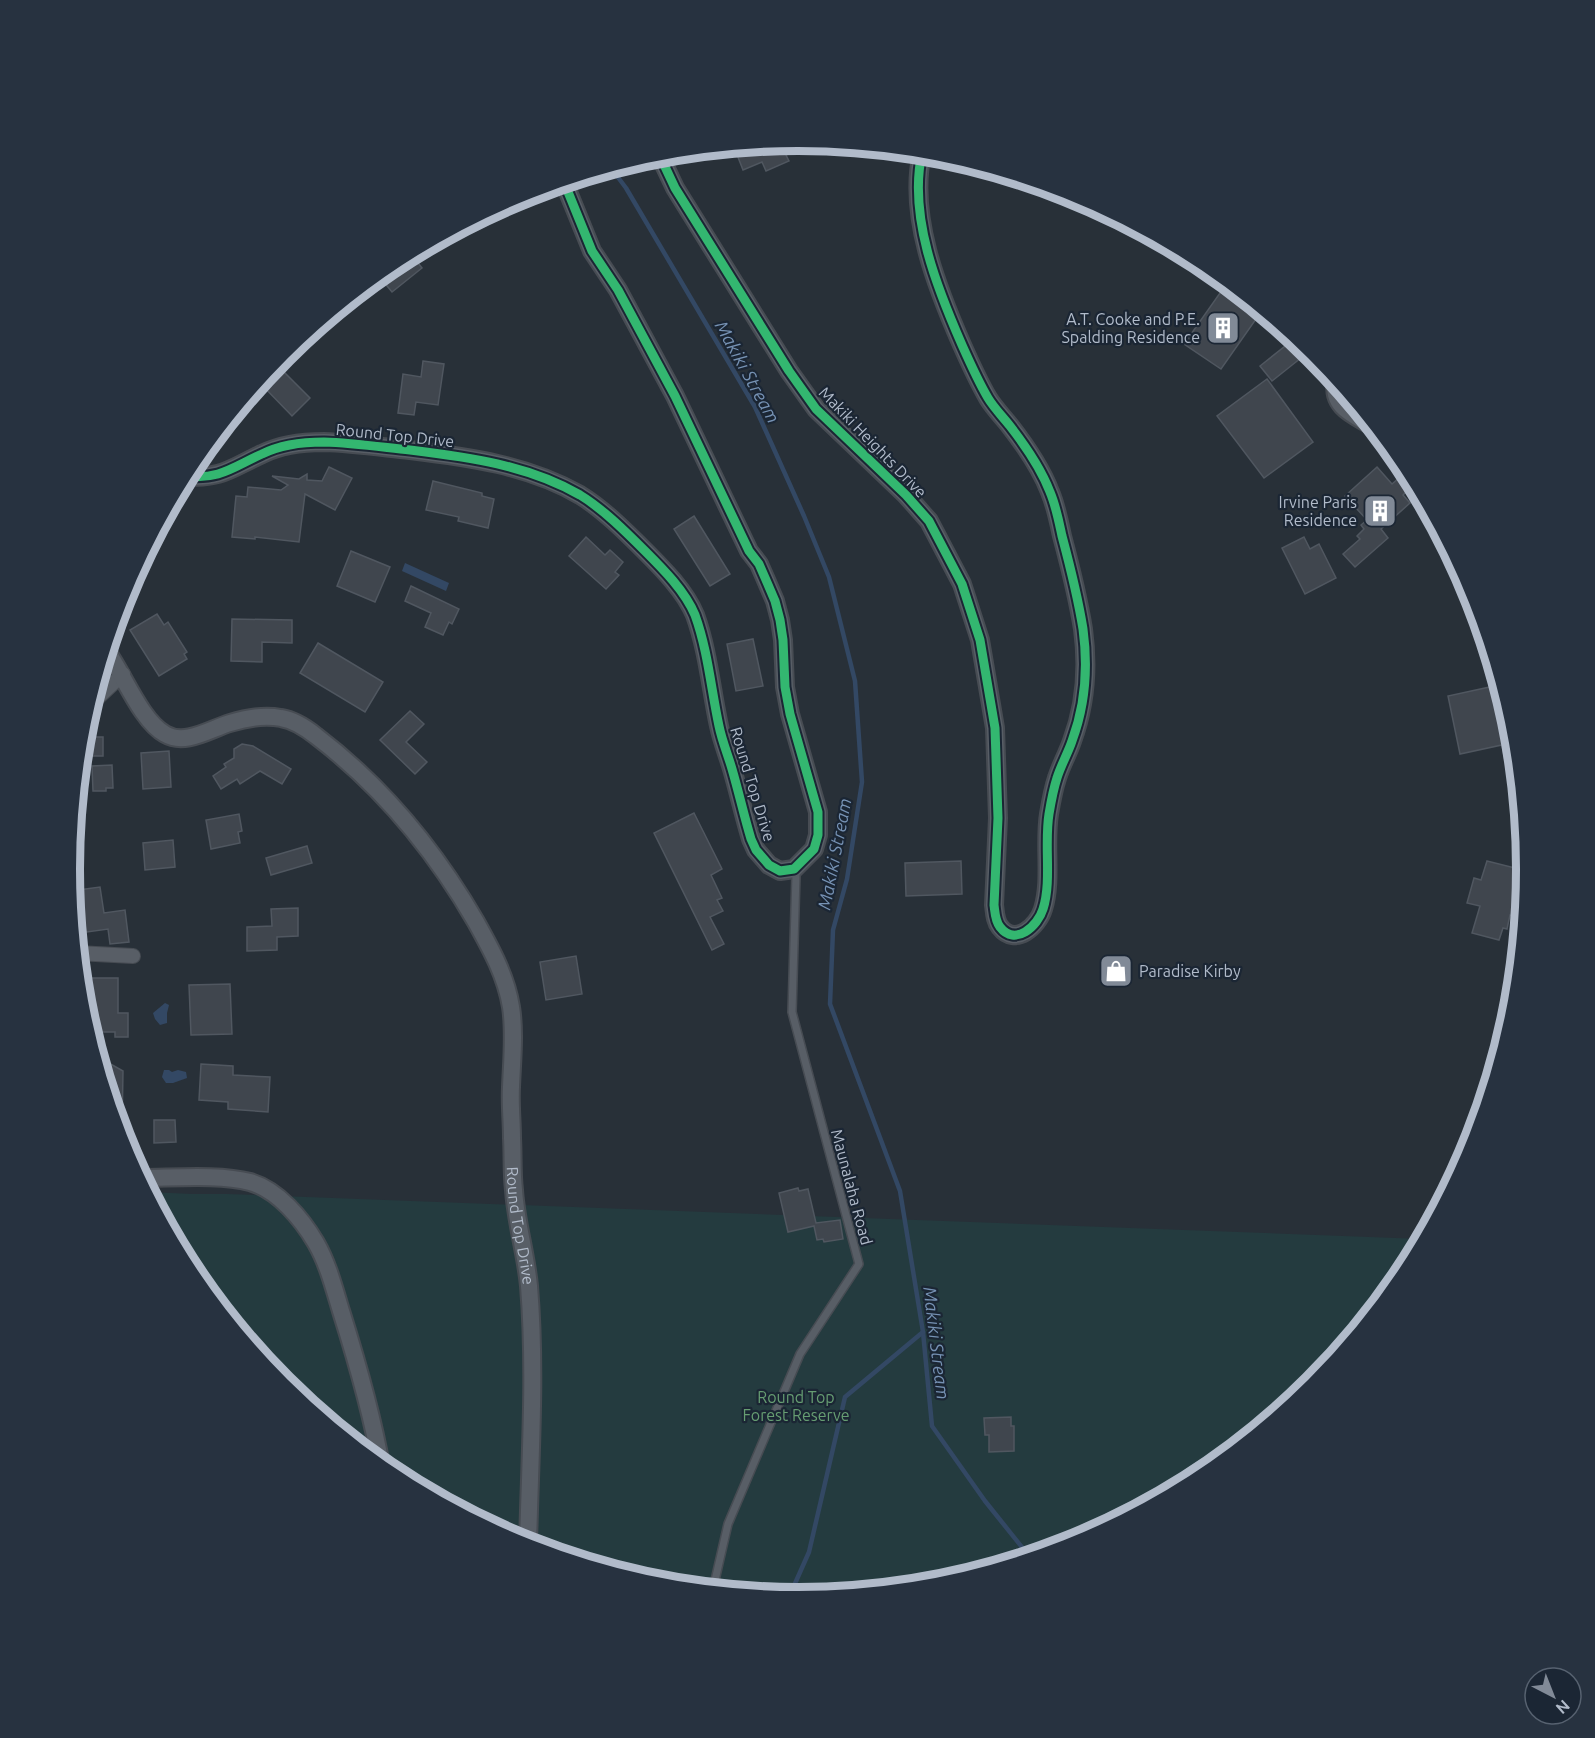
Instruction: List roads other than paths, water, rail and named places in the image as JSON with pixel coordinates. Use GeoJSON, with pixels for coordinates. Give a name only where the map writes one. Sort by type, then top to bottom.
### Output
{"type":"FeatureCollection","features":[{"type":"Feature","properties":{"kind":"street","name":"Makiki Heights Drive"},"geometry":{"type":"LineString","coordinates":[[664,164],[675,188],[789,371],[816,409],[906,495],[929,521],[962,584],[980,640],[994,728],[998,818],[994,905],[996,918],[1003,931],[1012,934],[1025,933],[1035,924],[1043,910],[1046,898],[1046,836],[1049,816],[1057,777],[1072,740],[1083,697],[1085,663],[1083,630],[1068,557],[1050,492],[1026,450],[988,398],[978,380],[950,317],[936,277],[921,222],[918,190],[920,162]]}},
{"type":"Feature","properties":{"kind":"street"},"geometry":{"type":"LineString","coordinates":[[567,189],[592,251],[618,290],[675,396],[749,551],[759,564],[775,601],[783,640],[785,687],[790,714],[818,812],[818,835],[814,849],[794,869]]}},
{"type":"Feature","properties":{"kind":"street"},"geometry":{"type":"LineString","coordinates":[[1335,394],[1343,408],[1351,413]]}},
{"type":"Feature","properties":{"kind":"street","name":"Round Top Drive"},"geometry":{"type":"LineString","coordinates":[[197,477],[221,474],[262,453],[282,447],[322,442],[435,453],[493,462],[514,467],[580,495],[621,527],[662,567],[681,591],[694,613],[703,642],[719,728],[751,839],[756,850],[769,865],[780,871],[794,869]]}},
{"type":"Feature","properties":{"kind":"street","name":"Round Top Drive"},"geometry":{"type":"LineString","coordinates":[[112,658],[152,724],[165,734],[177,738],[196,736],[229,723],[266,716],[284,718],[304,727],[356,768],[388,800],[432,853],[488,944],[503,977],[511,1006],[514,1191],[529,1286],[532,1374],[528,1534]]}},
{"type":"Feature","properties":{"kind":"street"},"geometry":{"type":"LineString","coordinates":[[101,695],[123,675]]}},
{"type":"Feature","properties":{"kind":"street"},"geometry":{"type":"LineString","coordinates":[[85,953],[133,956]]}},
{"type":"Feature","properties":{"kind":"street"},"geometry":{"type":"LineString","coordinates":[[150,1178],[221,1178],[250,1182],[265,1189],[294,1212],[325,1259],[355,1356],[378,1452]]}},
{"type":"Feature","properties":{"kind":"lane","name":"Maunalaha Road"},"geometry":{"type":"LineString","coordinates":[[715,1582],[728,1524],[800,1354],[858,1264],[792,1012],[796,875],[794,869]]}},
{"type":"Feature","properties":{"kind":"water"},"geometry":{"type":"Polygon","coordinates":[[[405,563],[449,583],[446,591],[402,571],[405,563]]]}},
{"type":"Feature","properties":{"kind":"water"},"geometry":{"type":"Polygon","coordinates":[[[165,1003],[169,1005],[167,1023],[160,1025],[153,1013],[165,1003]]]}},
{"type":"Feature","properties":{"kind":"water"},"geometry":{"type":"Polygon","coordinates":[[[164,1070],[186,1072],[187,1078],[166,1083],[162,1077],[164,1070]]]}},
{"type":"Feature","properties":{"kind":"waterway","name":"Makiki Stream"},"geometry":{"type":"LineString","coordinates":[[616,174],[755,407],[829,577],[855,681],[862,782],[847,879],[833,930],[830,1004],[900,1191],[923,1332],[932,1426],[985,1501],[1024,1550]]}},
{"type":"Feature","properties":{"kind":"waterway"},"geometry":{"type":"LineString","coordinates":[[794,1587],[809,1552],[845,1397],[923,1332]]}},
{"type":"Feature","properties":{"kind":"place","name":"A.T. Cooke and P.E. Spalding Residence"},"geometry":{"type":"Point","coordinates":[1223,328]}},
{"type":"Feature","properties":{"kind":"place","name":"Irvine Paris Residence"},"geometry":{"type":"Point","coordinates":[1380,511]}},
{"type":"Feature","properties":{"kind":"place","name":"Paradise Kirby"},"geometry":{"type":"Point","coordinates":[1116,971]}},
{"type":"Feature","properties":{"kind":"park label","name":"Round Top Forest Reserve"},"geometry":{"type":"Point","coordinates":[796,1406]}}]}
